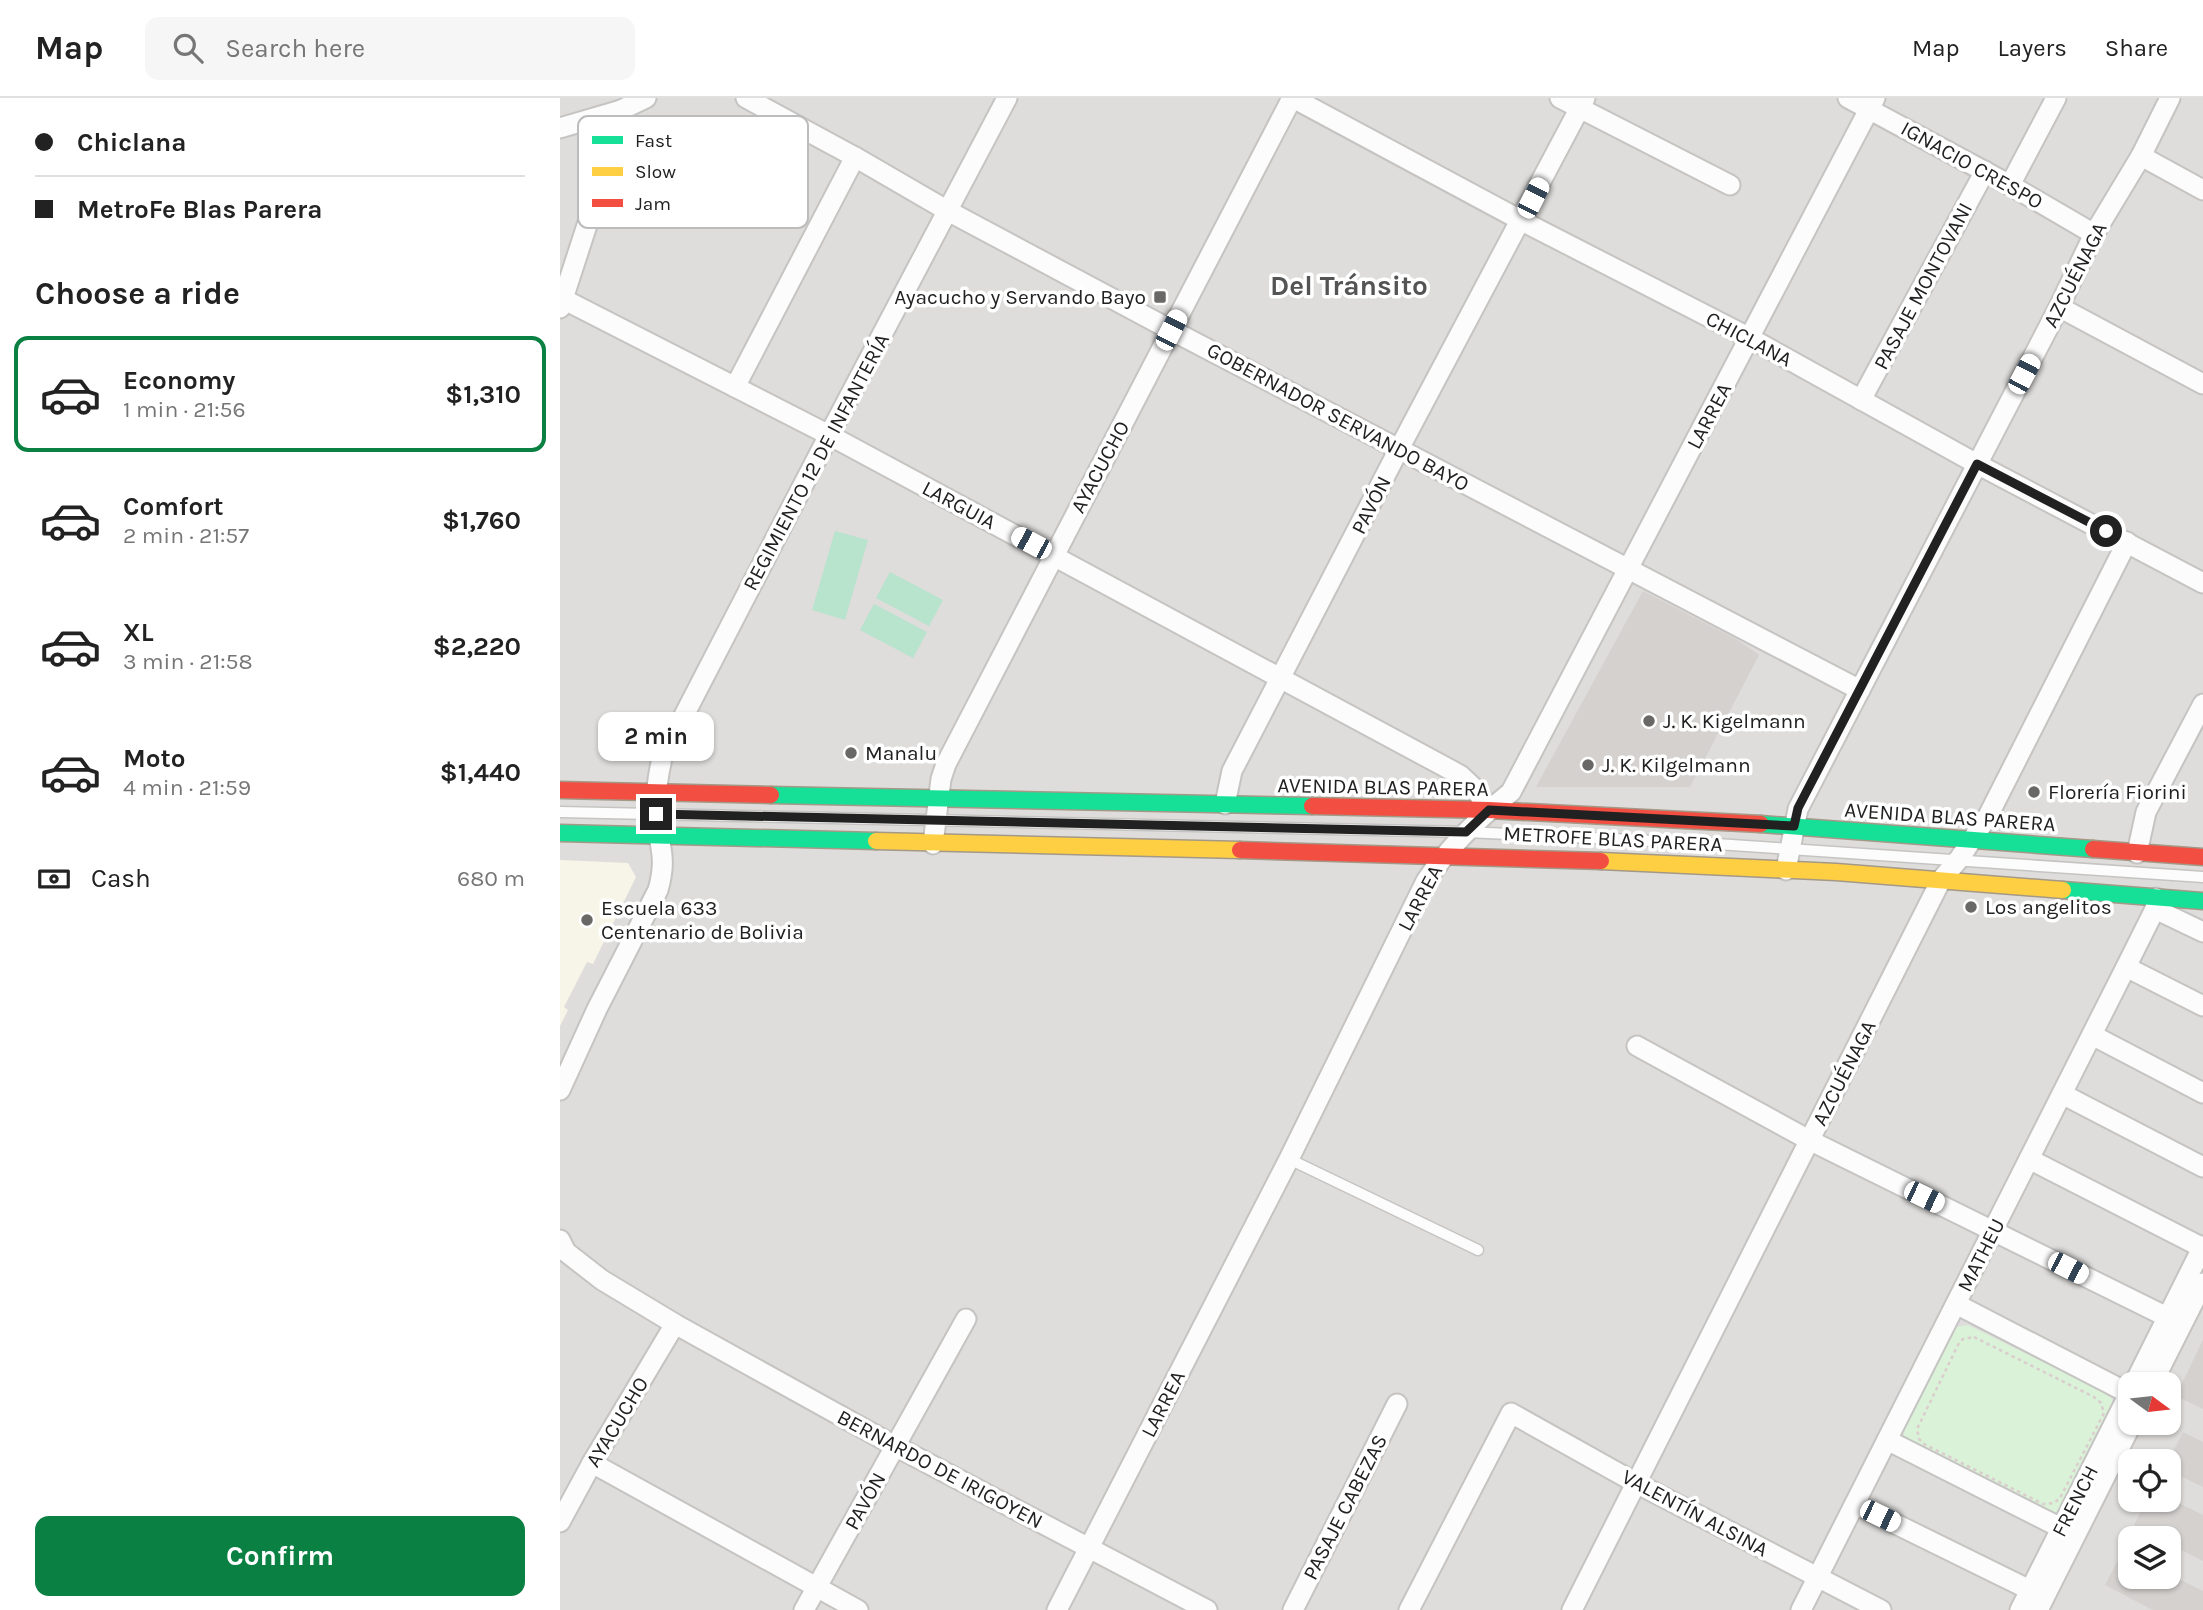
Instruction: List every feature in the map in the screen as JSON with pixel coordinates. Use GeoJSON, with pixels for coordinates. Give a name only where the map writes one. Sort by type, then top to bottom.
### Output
{"type":"FeatureCollection","features":[{"type":"Feature","properties":{"kind":"main road","name":"AVENIDA BLAS PARERA"},"geometry":{"type":"LineString","coordinates":[[560,790],[1489,810],[1794,826],[2203,857]]}},
{"type":"Feature","properties":{"kind":"main road"},"geometry":{"type":"LineString","coordinates":[[560,833],[1443,855],[1786,870],[1941,880],[2156,903],[2203,901]]}},
{"type":"Feature","properties":{"kind":"street"},"geometry":{"type":"LineString","coordinates":[[601,116],[646,98]]}},
{"type":"Feature","properties":{"kind":"street","name":"GOBERNADOR SERVANDO BAYO"},"geometry":{"type":"LineString","coordinates":[[746,98],[779,116]]}},
{"type":"Feature","properties":{"kind":"street","name":"REGIMIENTO 12 DE INFANTERÍA"},"geometry":{"type":"LineString","coordinates":[[560,1090],[597,1009],[658,890],[663,871],[656,814],[662,758],[1007,98]]}},
{"type":"Feature","properties":{"kind":"street","name":"CHICLANA"},"geometry":{"type":"LineString","coordinates":[[1293,98],[1522,221],[1750,338],[1977,464],[2203,583]]}},
{"type":"Feature","properties":{"kind":"street","name":"AYACUCHO"},"geometry":{"type":"LineString","coordinates":[[933,844],[934,820],[946,764],[1293,98]]}},
{"type":"Feature","properties":{"kind":"street"},"geometry":{"type":"LineString","coordinates":[[1560,98],[1583,103],[1730,185]]}},
{"type":"Feature","properties":{"kind":"street","name":"IGNACIO CRESPO"},"geometry":{"type":"LineString","coordinates":[[1848,98],[1872,103],[1984,172],[2094,234]]}},
{"type":"Feature","properties":{"kind":"street"},"geometry":{"type":"LineString","coordinates":[[2010,185],[2056,98]]}},
{"type":"Feature","properties":{"kind":"street","name":"AZCUÉNAGA"},"geometry":{"type":"LineString","coordinates":[[1786,870],[1798,808],[2059,307],[2094,234],[2141,156],[2170,98]]}},
{"type":"Feature","properties":{"kind":"street","name":"PAVÓN"},"geometry":{"type":"LineString","coordinates":[[1225,804],[1232,771],[1583,103]]}},
{"type":"Feature","properties":{"kind":"street","name":"LARREA"},"geometry":{"type":"LineString","coordinates":[[1056,1610],[1289,1159],[1426,881],[1443,855],[1511,792],[1872,103]]}},
{"type":"Feature","properties":{"kind":"street"},"geometry":{"type":"LineString","coordinates":[[620,116],[621,110]]}},
{"type":"Feature","properties":{"kind":"street"},"geometry":{"type":"LineString","coordinates":[[560,128],[578,123]]}},
{"type":"Feature","properties":{"kind":"street","name":"GOBERNADOR SERVANDO BAYO"},"geometry":{"type":"LineString","coordinates":[[808,132],[948,211],[1171,330],[1860,690]]}},
{"type":"Feature","properties":{"kind":"street"},"geometry":{"type":"LineString","coordinates":[[2141,156],[2203,190]]}},
{"type":"Feature","properties":{"kind":"street"},"geometry":{"type":"LineString","coordinates":[[735,387],[855,157]]}},
{"type":"Feature","properties":{"kind":"street","name":"PASAJE MONTOVANI"},"geometry":{"type":"LineString","coordinates":[[1861,400],[1984,172]]}},
{"type":"Feature","properties":{"kind":"street"},"geometry":{"type":"LineString","coordinates":[[561,303],[586,228]]}},
{"type":"Feature","properties":{"kind":"street","name":"LARGUIA"},"geometry":{"type":"LineString","coordinates":[[561,303],[829,435],[1460,775],[1489,810]]}},
{"type":"Feature","properties":{"kind":"street"},"geometry":{"type":"LineString","coordinates":[[2059,307],[2203,384]]}},
{"type":"Feature","properties":{"kind":"street","name":"AZCUÉNAGA"},"geometry":{"type":"LineString","coordinates":[[1572,1610],[1941,880],[1988,816],[2127,542]]}},
{"type":"Feature","properties":{"kind":"street"},"geometry":{"type":"LineString","coordinates":[[2137,853],[2146,813],[2203,704]]}},
{"type":"Feature","properties":{"kind":"street"},"geometry":{"type":"LineString","coordinates":[[2156,903],[2203,932]]}},
{"type":"Feature","properties":{"kind":"street","name":"MATHEU"},"geometry":{"type":"LineString","coordinates":[[1801,1610],[2156,903]]}},
{"type":"Feature","properties":{"kind":"street"},"geometry":{"type":"LineString","coordinates":[[2126,967],[2203,1006]]}},
{"type":"Feature","properties":{"kind":"street"},"geometry":{"type":"LineString","coordinates":[[2092,1035],[2203,1093]]}},
{"type":"Feature","properties":{"kind":"street"},"geometry":{"type":"LineString","coordinates":[[1637,1046],[1809,1140],[2167,1317]]}},
{"type":"Feature","properties":{"kind":"street"},"geometry":{"type":"LineString","coordinates":[[2062,1094],[2203,1167]]}},
{"type":"Feature","properties":{"kind":"street"},"geometry":{"type":"LineString","coordinates":[[2029,1159],[2203,1248],[2140,1372]]}},
{"type":"Feature","properties":{"kind":"street","name":"BERNARDO DE IRIGOYEN"},"geometry":{"type":"LineString","coordinates":[[560,1240],[566,1252],[602,1280],[675,1324],[895,1446],[1208,1610]]}},
{"type":"Feature","properties":{"kind":"street"},"geometry":{"type":"LineString","coordinates":[[2158,1372],[2203,1283]]}},
{"type":"Feature","properties":{"kind":"street"},"geometry":{"type":"LineString","coordinates":[[1956,1304],[2118,1387]]}},
{"type":"Feature","properties":{"kind":"street","name":"PAVÓN"},"geometry":{"type":"LineString","coordinates":[[804,1610],[965,1319]]}},
{"type":"Feature","properties":{"kind":"street","name":"AYACUCHO"},"geometry":{"type":"LineString","coordinates":[[560,1522],[675,1324]]}},
{"type":"Feature","properties":{"kind":"street","name":"PASAJE CABEZAS"},"geometry":{"type":"LineString","coordinates":[[1293,1610],[1397,1404]]}},
{"type":"Feature","properties":{"kind":"street","name":"VALENTÍN ALSINA"},"geometry":{"type":"LineString","coordinates":[[1409,1610],[1511,1413],[1636,1483],[1881,1610]]}},
{"type":"Feature","properties":{"kind":"street","name":"FRENCH"},"geometry":{"type":"LineString","coordinates":[[2020,1610],[2118,1417]]}},
{"type":"Feature","properties":{"kind":"street","name":"FRENCH"},"geometry":{"type":"LineString","coordinates":[[2038,1610],[2126,1435]]}},
{"type":"Feature","properties":{"kind":"street"},"geometry":{"type":"LineString","coordinates":[[1887,1440],[2062,1528]]}},
{"type":"Feature","properties":{"kind":"street"},"geometry":{"type":"LineString","coordinates":[[592,1463],[858,1610]]}},
{"type":"Feature","properties":{"kind":"street"},"geometry":{"type":"LineString","coordinates":[[1855,1504],[2030,1590]]}},
{"type":"Feature","properties":{"kind":"lane","name":"METROFE BLAS PARERA"},"geometry":{"type":"LineString","coordinates":[[560,812],[1466,832],[1789,848],[2203,877]]}},
{"type":"Feature","properties":{"kind":"lane"},"geometry":{"type":"LineString","coordinates":[[1289,1159],[1478,1250]]}},
{"type":"Feature","properties":{"kind":"path"},"geometry":{"type":"LineString","coordinates":[[1974,1337],[2094,1396],[2101,1403],[2104,1413],[2060,1498],[2054,1503],[2043,1504],[1924,1444],[1919,1439],[1917,1429],[1963,1339],[1974,1337]]}},
{"type":"Feature","properties":{"kind":"shaded area"},"geometry":{"type":"Polygon","coordinates":[[[560,98],[2203,98],[2203,1610],[560,1610],[560,98]]]}},
{"type":"Feature","properties":{"kind":"shaded area","name":"Escuela 633 Centenario de Bolivia"},"geometry":{"type":"Polygon","coordinates":[[[560,860],[628,863],[636,877],[593,964],[587,962],[564,1007],[568,1010],[560,1026],[560,860]]]}},
{"type":"Feature","properties":{"kind":"green space"},"geometry":{"type":"Polygon","coordinates":[[[835,531],[868,540],[845,620],[812,610],[835,531]]]}},
{"type":"Feature","properties":{"kind":"green space"},"geometry":{"type":"Polygon","coordinates":[[[890,572],[943,600],[929,626],[876,598],[890,572]]]}},
{"type":"Feature","properties":{"kind":"green space"},"geometry":{"type":"Polygon","coordinates":[[[874,604],[927,632],[913,658],[860,630],[874,604]]]}},
{"type":"Feature","properties":{"kind":"green space"},"geometry":{"type":"Polygon","coordinates":[[[1968,1325],[2104,1392],[2112,1399],[2115,1411],[2065,1509],[2057,1514],[2045,1516],[1905,1442],[1903,1431],[1951,1331],[1956,1327],[1968,1325]]]}},
{"type":"Feature","properties":{"kind":"building","name":"J. K. Kigelmann"},"geometry":{"type":"Polygon","coordinates":[[[1643,591],[1736,639],[1759,655],[1690,787],[1536,787],[1643,591]]]}},
{"type":"Feature","properties":{"kind":"building"},"geometry":{"type":"Polygon","coordinates":[[[2203,1340],[2203,1409],[2181,1398],[2181,1386],[2203,1340]]]}},
{"type":"Feature","properties":{"kind":"building"},"geometry":{"type":"Polygon","coordinates":[[[2183,1432],[2203,1442],[2203,1487],[2181,1476],[2181,1449],[2174,1449],[2183,1432]]]}},
{"type":"Feature","properties":{"kind":"building"},"geometry":{"type":"Polygon","coordinates":[[[2181,1504],[2203,1515],[2203,1561],[2181,1550],[2181,1526],[2134,1525],[2141,1512],[2181,1512],[2181,1504]]]}},
{"type":"Feature","properties":{"kind":"building"},"geometry":{"type":"Polygon","coordinates":[[[2118,1560],[2118,1589],[2181,1589],[2181,1580],[2203,1591],[2203,1610],[2153,1610],[2105,1585],[2118,1560]]]}},
{"type":"Feature","properties":{"kind":"traffic: fast"},"geometry":{"type":"LineString","coordinates":[[771,795],[1312,806]]}},
{"type":"Feature","properties":{"kind":"traffic: fast"},"geometry":{"type":"LineString","coordinates":[[1761,824],[2093,849]]}},
{"type":"Feature","properties":{"kind":"traffic: fast"},"geometry":{"type":"LineString","coordinates":[[560,833],[876,841]]}},
{"type":"Feature","properties":{"kind":"traffic: fast"},"geometry":{"type":"LineString","coordinates":[[2063,890],[2203,901]]}},
{"type":"Feature","properties":{"kind":"traffic: slow"},"geometry":{"type":"LineString","coordinates":[[876,841],[1240,850]]}},
{"type":"Feature","properties":{"kind":"traffic: slow"},"geometry":{"type":"LineString","coordinates":[[1601,861],[1836,872],[2063,890]]}},
{"type":"Feature","properties":{"kind":"traffic: jam"},"geometry":{"type":"LineString","coordinates":[[560,790],[771,795]]}},
{"type":"Feature","properties":{"kind":"traffic: jam"},"geometry":{"type":"LineString","coordinates":[[1312,806],[1489,810],[1761,824]]}},
{"type":"Feature","properties":{"kind":"traffic: jam"},"geometry":{"type":"LineString","coordinates":[[2093,849],[2203,857]]}},
{"type":"Feature","properties":{"kind":"traffic: jam"},"geometry":{"type":"LineString","coordinates":[[1240,850],[1601,861]]}},
{"type":"Feature","properties":{"kind":"place","name":"Ayacucho y Servando Bayo"},"geometry":{"type":"Point","coordinates":[1160,297]}},
{"type":"Feature","properties":{"kind":"place","name":"J. K. Kigelmann"},"geometry":{"type":"Point","coordinates":[1649,721]}},
{"type":"Feature","properties":{"kind":"place","name":"Manalu"},"geometry":{"type":"Point","coordinates":[851,753]}},
{"type":"Feature","properties":{"kind":"place","name":"J. K. Kilgelmann"},"geometry":{"type":"Point","coordinates":[1588,765]}},
{"type":"Feature","properties":{"kind":"place","name":"Florería Fiorini"},"geometry":{"type":"Point","coordinates":[2034,792]}},
{"type":"Feature","properties":{"kind":"place","name":"Los angelitos"},"geometry":{"type":"Point","coordinates":[1971,907]}},
{"type":"Feature","properties":{"kind":"place","name":"Escuela 633 Centenario de Bolivia"},"geometry":{"type":"Point","coordinates":[587,920]}},
{"type":"Feature","properties":{"kind":"district","name":"Del Tránsito"},"geometry":{"type":"Point","coordinates":[1349,285]}},
{"type":"Feature","properties":{"kind":"route"},"geometry":{"type":"LineString","coordinates":[[656,814],[1466,832],[1489,810],[1794,826],[1798,808],[1977,464],[2106,531]]}}]}
